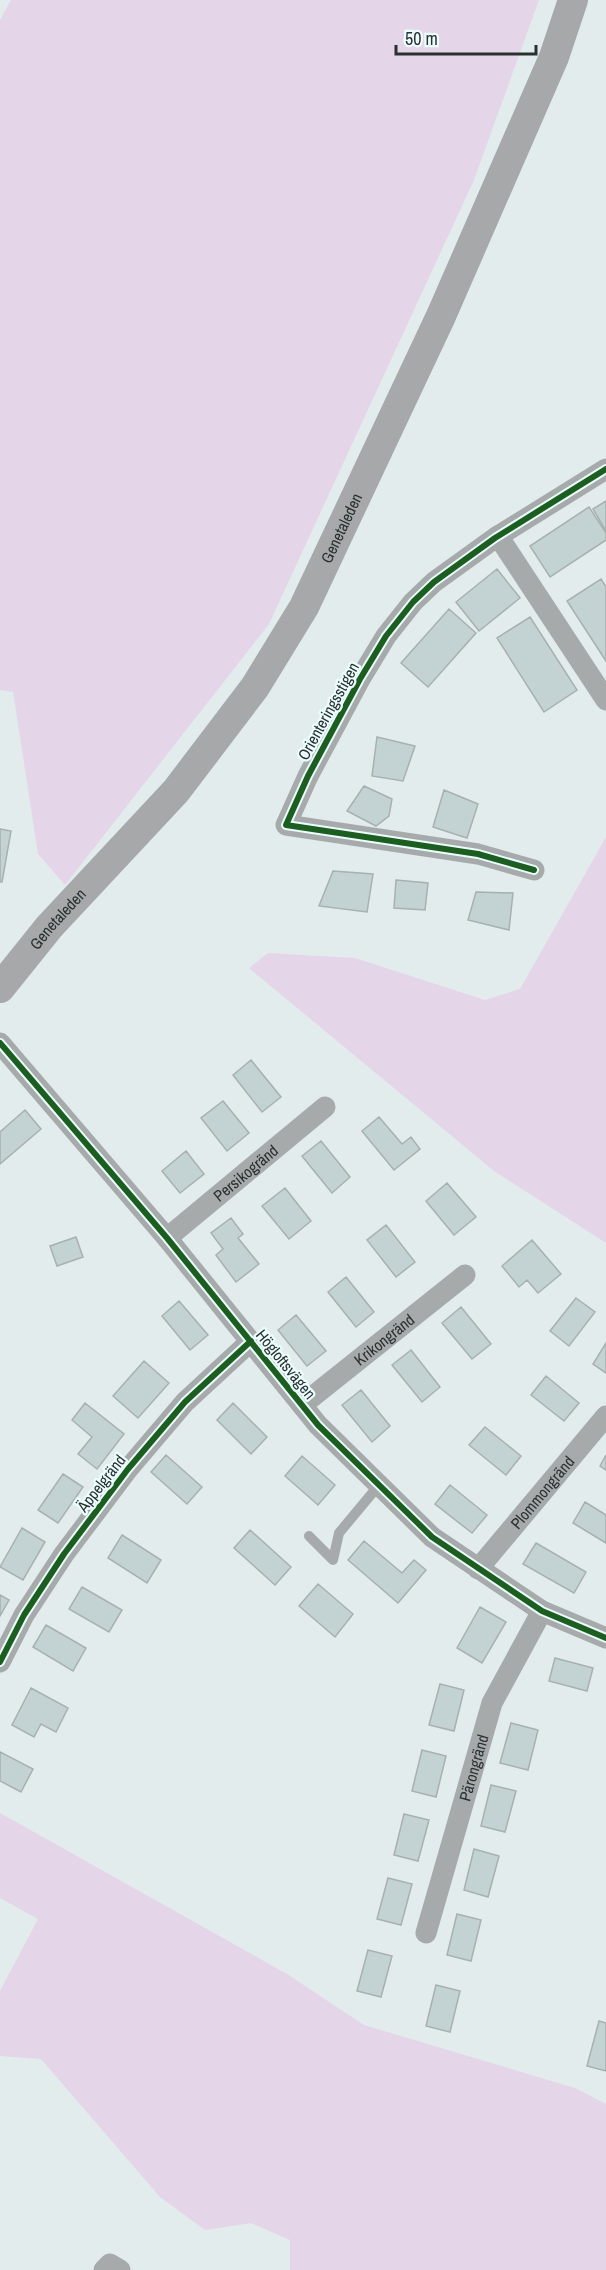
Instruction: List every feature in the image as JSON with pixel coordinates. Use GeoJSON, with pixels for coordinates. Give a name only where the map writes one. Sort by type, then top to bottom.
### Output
{"type":"FeatureCollection","features":[{"type":"Feature","properties":{"kind":"main road","name":"Genetaleden"},"geometry":{"type":"LineString","coordinates":[[0,988],[49,927],[183,782],[255,687],[304,607],[441,316],[554,57],[573,0]]}},
{"type":"Feature","properties":{"kind":"street","name":"Orienteringsstigen"},"geometry":{"type":"LineString","coordinates":[[534,870],[478,854],[286,825],[360,679],[386,636],[412,602],[434,582],[498,536],[606,469]]}},
{"type":"Feature","properties":{"kind":"street"},"geometry":{"type":"LineString","coordinates":[[498,536],[606,700]]}},
{"type":"Feature","properties":{"kind":"street","name":"Högloftsvägen"},"geometry":{"type":"LineString","coordinates":[[0,1043],[167,1238],[318,1425],[379,1485],[432,1537],[478,1569],[542,1611],[606,1638]]}},
{"type":"Feature","properties":{"kind":"street","name":"Persikogränd"},"geometry":{"type":"LineString","coordinates":[[167,1238],[325,1107]]}},
{"type":"Feature","properties":{"kind":"street","name":"Krikongränd"},"geometry":{"type":"LineString","coordinates":[[302,1405],[465,1275]]}},
{"type":"Feature","properties":{"kind":"street","name":"Äppelgränd"},"geometry":{"type":"LineString","coordinates":[[0,1662],[24,1615],[64,1554],[128,1469],[185,1402],[251,1341]]}},
{"type":"Feature","properties":{"kind":"street","name":"Plommongränd"},"geometry":{"type":"LineString","coordinates":[[478,1569],[606,1416]]}},
{"type":"Feature","properties":{"kind":"street","name":"Pärongränd"},"geometry":{"type":"LineString","coordinates":[[426,1933],[492,1703],[542,1611]]}},
{"type":"Feature","properties":{"kind":"street"},"geometry":{"type":"LineString","coordinates":[[104,2270],[110,2264],[120,2270]]}},
{"type":"Feature","properties":{"kind":"lane"},"geometry":{"type":"LineString","coordinates":[[309,1536],[333,1560],[339,1533],[379,1485]]}},
{"type":"Feature","properties":{"kind":"shaded area"},"geometry":{"type":"Polygon","coordinates":[[[11,0],[539,0],[474,180],[269,624],[65,885],[38,854],[13,692],[0,690],[0,20],[11,0]]]}},
{"type":"Feature","properties":{"kind":"shaded area"},"geometry":{"type":"Polygon","coordinates":[[[606,837],[606,1243],[494,1171],[249,968],[268,953],[355,958],[485,1000],[520,989],[606,837]]]}},
{"type":"Feature","properties":{"kind":"shaded area"},"geometry":{"type":"Polygon","coordinates":[[[0,1813],[287,1974],[364,2025],[575,2088],[606,2104],[606,2270],[290,2270],[290,2240],[251,2223],[205,2230],[160,2197],[41,2059],[0,2056],[0,1991],[38,1919],[0,1898],[0,1813]]]}},
{"type":"Feature","properties":{"kind":"building"},"geometry":{"type":"Polygon","coordinates":[[[606,501],[606,531],[593,509],[606,501]]]}},
{"type":"Feature","properties":{"kind":"building"},"geometry":{"type":"Polygon","coordinates":[[[589,507],[606,533],[606,540],[550,577],[530,546],[589,507]]]}},
{"type":"Feature","properties":{"kind":"building"},"geometry":{"type":"Polygon","coordinates":[[[497,569],[520,598],[479,631],[456,602],[497,569]]]}},
{"type":"Feature","properties":{"kind":"building"},"geometry":{"type":"Polygon","coordinates":[[[601,579],[606,587],[606,661],[567,601],[601,579]]]}},
{"type":"Feature","properties":{"kind":"building"},"geometry":{"type":"Polygon","coordinates":[[[449,609],[476,633],[428,687],[401,663],[449,609]]]}},
{"type":"Feature","properties":{"kind":"building"},"geometry":{"type":"Polygon","coordinates":[[[530,617],[577,690],[544,712],[497,638],[530,617]]]}},
{"type":"Feature","properties":{"kind":"building"},"geometry":{"type":"Polygon","coordinates":[[[377,737],[415,746],[403,781],[372,776],[377,737]]]}},
{"type":"Feature","properties":{"kind":"building"},"geometry":{"type":"Polygon","coordinates":[[[364,786],[392,799],[389,816],[376,826],[347,811],[364,786]]]}},
{"type":"Feature","properties":{"kind":"building"},"geometry":{"type":"Polygon","coordinates":[[[444,790],[478,804],[467,838],[433,827],[444,790]]]}},
{"type":"Feature","properties":{"kind":"building"},"geometry":{"type":"Polygon","coordinates":[[[0,829],[11,831],[2,882],[0,882],[0,829]]]}},
{"type":"Feature","properties":{"kind":"building"},"geometry":{"type":"Polygon","coordinates":[[[333,871],[373,874],[367,912],[319,906],[333,871]]]}},
{"type":"Feature","properties":{"kind":"building"},"geometry":{"type":"Polygon","coordinates":[[[333,871],[373,874],[367,912],[319,906],[333,871]]]}},
{"type":"Feature","properties":{"kind":"building"},"geometry":{"type":"Polygon","coordinates":[[[396,880],[428,883],[425,910],[394,908],[396,880]]]}},
{"type":"Feature","properties":{"kind":"building"},"geometry":{"type":"Polygon","coordinates":[[[476,892],[513,893],[509,930],[468,920],[476,892]]]}},
{"type":"Feature","properties":{"kind":"building"},"geometry":{"type":"Polygon","coordinates":[[[251,1060],[281,1097],[262,1112],[233,1075],[251,1060]]]}},
{"type":"Feature","properties":{"kind":"building"},"geometry":{"type":"Polygon","coordinates":[[[223,1101],[249,1133],[227,1151],[201,1118],[223,1101]]]}},
{"type":"Feature","properties":{"kind":"building"},"geometry":{"type":"Polygon","coordinates":[[[25,1110],[41,1129],[0,1164],[0,1132],[25,1110]]]}},
{"type":"Feature","properties":{"kind":"building"},"geometry":{"type":"Polygon","coordinates":[[[379,1117],[402,1144],[411,1137],[420,1149],[394,1170],[362,1131],[379,1117]]]}},
{"type":"Feature","properties":{"kind":"building"},"geometry":{"type":"Polygon","coordinates":[[[321,1141],[350,1177],[332,1193],[302,1156],[321,1141]]]}},
{"type":"Feature","properties":{"kind":"building"},"geometry":{"type":"Polygon","coordinates":[[[186,1151],[204,1174],[180,1193],[162,1171],[186,1151]]]}},
{"type":"Feature","properties":{"kind":"building"},"geometry":{"type":"Polygon","coordinates":[[[447,1183],[476,1217],[454,1235],[426,1201],[447,1183]]]}},
{"type":"Feature","properties":{"kind":"building"},"geometry":{"type":"Polygon","coordinates":[[[285,1188],[311,1221],[289,1239],[262,1206],[285,1188]]]}},
{"type":"Feature","properties":{"kind":"building"},"geometry":{"type":"Polygon","coordinates":[[[231,1218],[243,1234],[238,1238],[259,1264],[236,1282],[216,1255],[223,1249],[211,1233],[231,1218]]]}},
{"type":"Feature","properties":{"kind":"building"},"geometry":{"type":"Polygon","coordinates":[[[386,1225],[415,1262],[396,1277],[367,1240],[386,1225]]]}},
{"type":"Feature","properties":{"kind":"building"},"geometry":{"type":"Polygon","coordinates":[[[76,1237],[83,1257],[57,1266],[50,1246],[76,1237]]]}},
{"type":"Feature","properties":{"kind":"building"},"geometry":{"type":"Polygon","coordinates":[[[532,1240],[561,1274],[538,1293],[527,1280],[519,1287],[502,1266],[532,1240]]]}},
{"type":"Feature","properties":{"kind":"building"},"geometry":{"type":"Polygon","coordinates":[[[346,1277],[374,1312],[356,1327],[328,1292],[346,1277]]]}},
{"type":"Feature","properties":{"kind":"building"},"geometry":{"type":"Polygon","coordinates":[[[576,1298],[595,1312],[569,1346],[550,1331],[576,1298]]]}},
{"type":"Feature","properties":{"kind":"building"},"geometry":{"type":"Polygon","coordinates":[[[179,1301],[208,1335],[190,1350],[162,1316],[179,1301]]]}},
{"type":"Feature","properties":{"kind":"building"},"geometry":{"type":"Polygon","coordinates":[[[461,1307],[491,1344],[472,1359],[442,1323],[461,1307]]]}},
{"type":"Feature","properties":{"kind":"building"},"geometry":{"type":"Polygon","coordinates":[[[296,1315],[326,1351],[307,1366],[278,1330],[296,1315]]]}},
{"type":"Feature","properties":{"kind":"building"},"geometry":{"type":"Polygon","coordinates":[[[606,1343],[606,1373],[593,1364],[606,1343]]]}},
{"type":"Feature","properties":{"kind":"building"},"geometry":{"type":"Polygon","coordinates":[[[411,1350],[440,1387],[422,1402],[392,1365],[411,1350]]]}},
{"type":"Feature","properties":{"kind":"building"},"geometry":{"type":"Polygon","coordinates":[[[144,1361],[169,1383],[138,1418],[113,1396],[144,1361]]]}},
{"type":"Feature","properties":{"kind":"building"},"geometry":{"type":"Polygon","coordinates":[[[546,1376],[579,1403],[564,1421],[531,1395],[546,1376]]]}},
{"type":"Feature","properties":{"kind":"building"},"geometry":{"type":"Polygon","coordinates":[[[361,1390],[390,1426],[372,1442],[342,1405],[361,1390]]]}},
{"type":"Feature","properties":{"kind":"building"},"geometry":{"type":"Polygon","coordinates":[[[85,1403],[124,1434],[97,1469],[78,1454],[92,1437],[72,1420],[85,1403]]]}},
{"type":"Feature","properties":{"kind":"building"},"geometry":{"type":"Polygon","coordinates":[[[233,1403],[267,1437],[251,1454],[217,1420],[233,1403]]]}},
{"type":"Feature","properties":{"kind":"building"},"geometry":{"type":"Polygon","coordinates":[[[485,1427],[521,1456],[506,1475],[469,1445],[485,1427]]]}},
{"type":"Feature","properties":{"kind":"building"},"geometry":{"type":"Polygon","coordinates":[[[166,1455],[202,1487],[187,1504],[151,1472],[166,1455]]]}},
{"type":"Feature","properties":{"kind":"building"},"geometry":{"type":"Polygon","coordinates":[[[606,1455],[606,1470],[600,1466],[606,1455]]]}},
{"type":"Feature","properties":{"kind":"building"},"geometry":{"type":"Polygon","coordinates":[[[302,1456],[335,1485],[318,1505],[285,1476],[302,1456]]]}},
{"type":"Feature","properties":{"kind":"building"},"geometry":{"type":"Polygon","coordinates":[[[63,1474],[83,1487],[58,1523],[38,1510],[63,1474]]]}},
{"type":"Feature","properties":{"kind":"building"},"geometry":{"type":"Polygon","coordinates":[[[450,1485],[487,1515],[472,1533],[435,1504],[450,1485]]]}},
{"type":"Feature","properties":{"kind":"building"},"geometry":{"type":"Polygon","coordinates":[[[585,1502],[606,1515],[606,1543],[573,1523],[585,1502]]]}},
{"type":"Feature","properties":{"kind":"building"},"geometry":{"type":"Polygon","coordinates":[[[22,1528],[45,1542],[23,1580],[0,1567],[22,1528]]]}},
{"type":"Feature","properties":{"kind":"building"},"geometry":{"type":"Polygon","coordinates":[[[250,1530],[291,1567],[275,1585],[234,1548],[250,1530]]]}},
{"type":"Feature","properties":{"kind":"building"},"geometry":{"type":"Polygon","coordinates":[[[122,1535],[161,1560],[147,1583],[108,1558],[122,1535]]]}},
{"type":"Feature","properties":{"kind":"building"},"geometry":{"type":"Polygon","coordinates":[[[364,1541],[402,1573],[414,1560],[426,1570],[398,1603],[348,1560],[364,1541]]]}},
{"type":"Feature","properties":{"kind":"building"},"geometry":{"type":"Polygon","coordinates":[[[536,1543],[586,1572],[574,1593],[523,1564],[536,1543]]]}},
{"type":"Feature","properties":{"kind":"building"},"geometry":{"type":"Polygon","coordinates":[[[318,1584],[353,1614],[335,1637],[299,1606],[318,1584]]]}},
{"type":"Feature","properties":{"kind":"building"},"geometry":{"type":"Polygon","coordinates":[[[82,1587],[122,1610],[109,1632],[69,1609],[82,1587]]]}},
{"type":"Feature","properties":{"kind":"building"},"geometry":{"type":"Polygon","coordinates":[[[0,1595],[9,1600],[0,1616],[0,1595]]]}},
{"type":"Feature","properties":{"kind":"building"},"geometry":{"type":"Polygon","coordinates":[[[480,1607],[506,1622],[482,1663],[457,1648],[480,1607]]]}},
{"type":"Feature","properties":{"kind":"building"},"geometry":{"type":"Polygon","coordinates":[[[46,1625],[86,1648],[73,1671],[33,1647],[46,1625]]]}},
{"type":"Feature","properties":{"kind":"building"},"geometry":{"type":"Polygon","coordinates":[[[555,1658],[593,1668],[587,1691],[549,1681],[555,1658]]]}},
{"type":"Feature","properties":{"kind":"building"},"geometry":{"type":"Polygon","coordinates":[[[440,1684],[464,1690],[454,1731],[429,1725],[440,1684]]]}},
{"type":"Feature","properties":{"kind":"building"},"geometry":{"type":"Polygon","coordinates":[[[31,1688],[68,1708],[56,1732],[41,1724],[34,1737],[12,1725],[31,1688]]]}},
{"type":"Feature","properties":{"kind":"building"},"geometry":{"type":"Polygon","coordinates":[[[511,1723],[538,1730],[528,1770],[500,1763],[511,1723]]]}},
{"type":"Feature","properties":{"kind":"building"},"geometry":{"type":"Polygon","coordinates":[[[422,1750],[446,1756],[436,1797],[412,1791],[422,1750]]]}},
{"type":"Feature","properties":{"kind":"building"},"geometry":{"type":"Polygon","coordinates":[[[0,1752],[33,1769],[21,1792],[0,1781],[0,1752]]]}},
{"type":"Feature","properties":{"kind":"building"},"geometry":{"type":"Polygon","coordinates":[[[491,1785],[516,1791],[505,1832],[481,1826],[491,1785]]]}},
{"type":"Feature","properties":{"kind":"building"},"geometry":{"type":"Polygon","coordinates":[[[404,1814],[429,1820],[418,1861],[394,1855],[404,1814]]]}},
{"type":"Feature","properties":{"kind":"building"},"geometry":{"type":"Polygon","coordinates":[[[474,1849],[499,1856],[488,1897],[464,1890],[474,1849]]]}},
{"type":"Feature","properties":{"kind":"building"},"geometry":{"type":"Polygon","coordinates":[[[388,1878],[412,1884],[401,1925],[377,1919],[388,1878]]]}},
{"type":"Feature","properties":{"kind":"building"},"geometry":{"type":"Polygon","coordinates":[[[457,1914],[481,1920],[471,1961],[447,1955],[457,1914]]]}},
{"type":"Feature","properties":{"kind":"building"},"geometry":{"type":"Polygon","coordinates":[[[368,1950],[392,1956],[381,1997],[357,1991],[368,1950]]]}},
{"type":"Feature","properties":{"kind":"building"},"geometry":{"type":"Polygon","coordinates":[[[436,1985],[460,1991],[450,2032],[426,2026],[436,1985]]]}},
{"type":"Feature","properties":{"kind":"building"},"geometry":{"type":"Polygon","coordinates":[[[599,2021],[606,2023],[606,2071],[587,2066],[599,2021]]]}},
{"type":"Feature","properties":{"kind":"cycle path"},"geometry":{"type":"LineString","coordinates":[[534,870],[478,854],[286,825],[308,776],[360,679],[386,636],[413,602],[434,582],[495,538],[606,469]]}},
{"type":"Feature","properties":{"kind":"cycle path"},"geometry":{"type":"LineString","coordinates":[[0,1043],[167,1238],[318,1425],[432,1537],[542,1611],[606,1638]]}},
{"type":"Feature","properties":{"kind":"cycle path"},"geometry":{"type":"LineString","coordinates":[[0,1662],[24,1615],[64,1554],[128,1469],[185,1402],[251,1341]]}}]}
